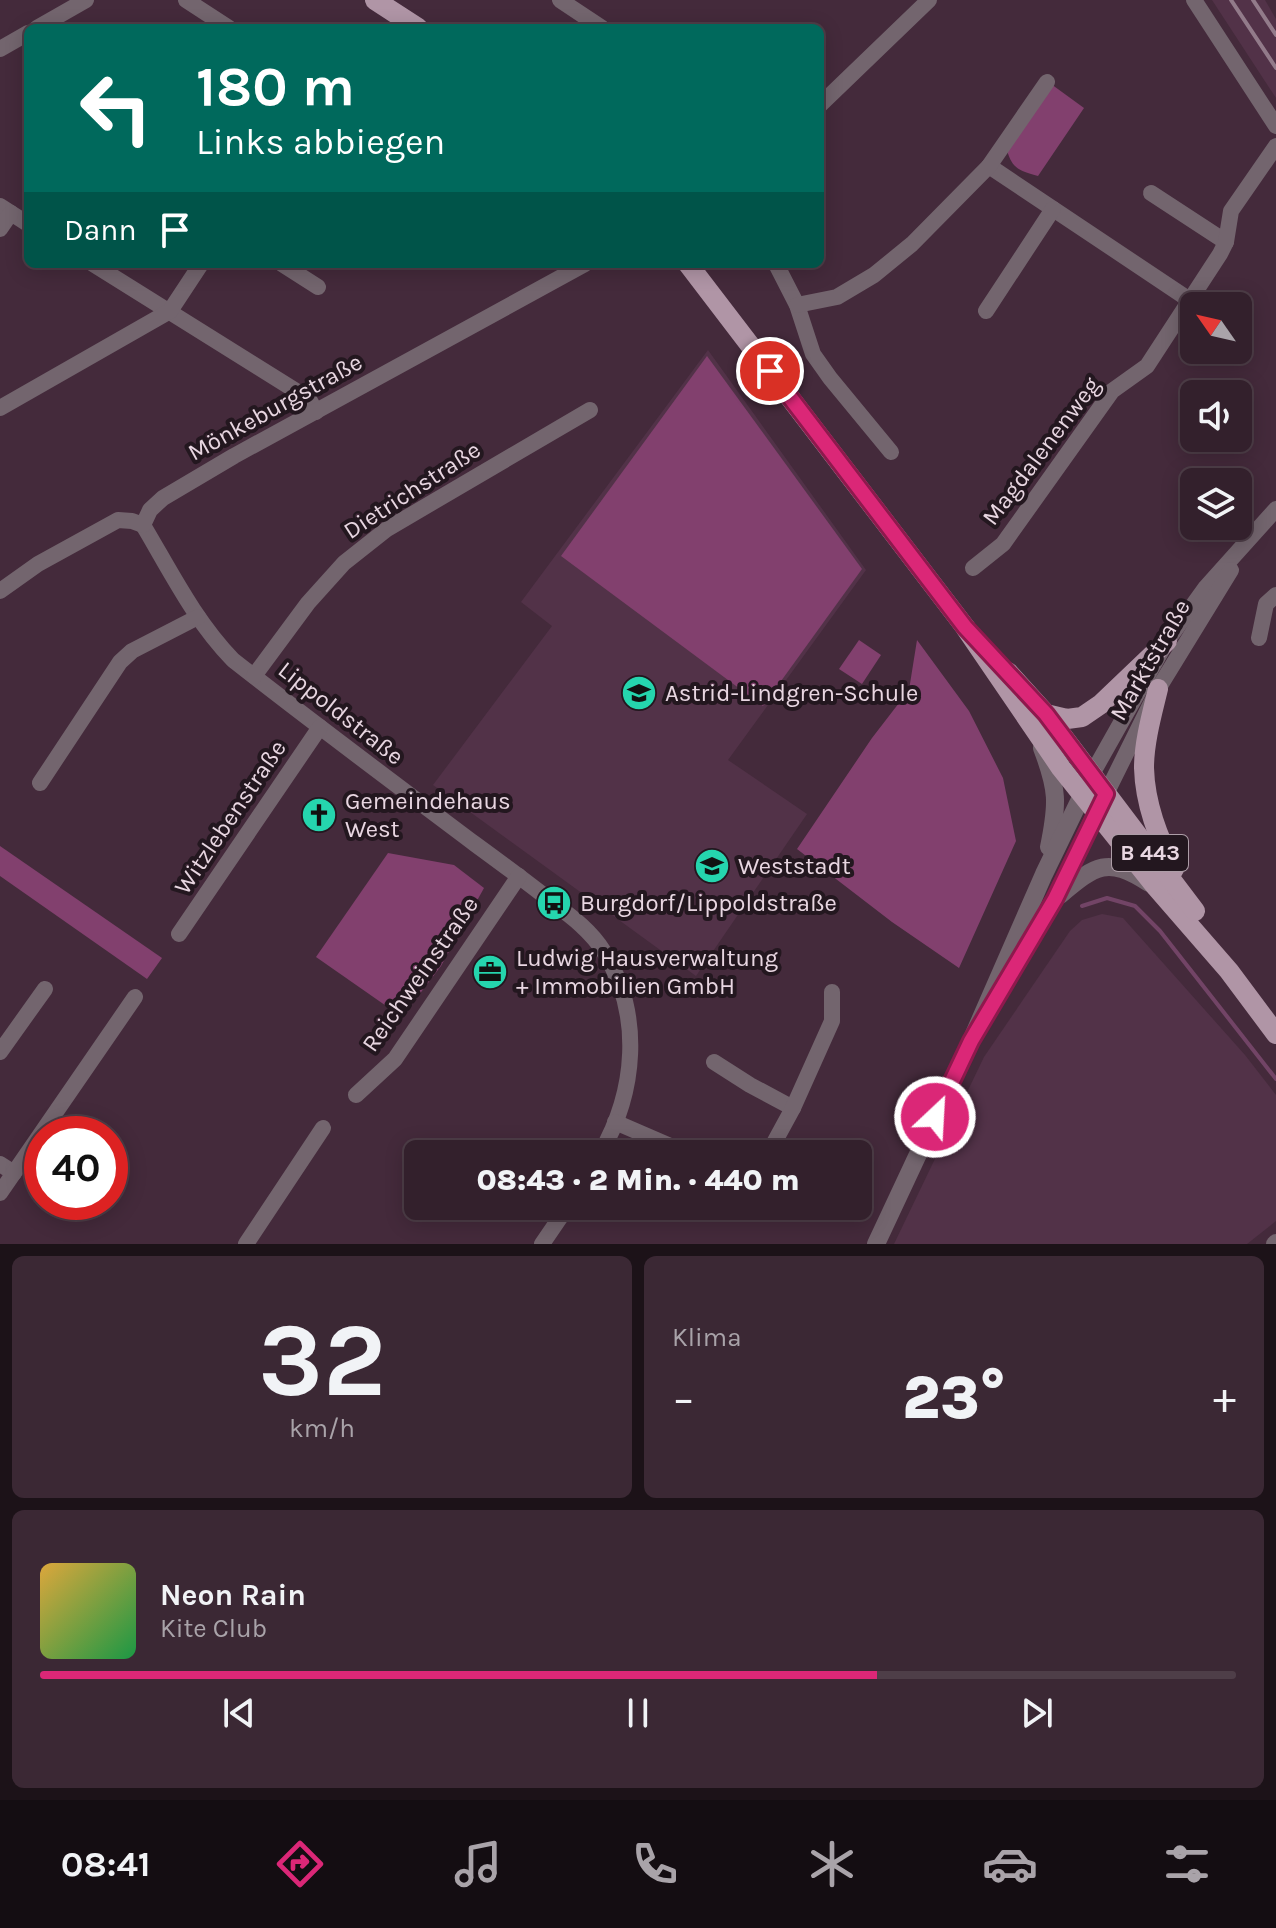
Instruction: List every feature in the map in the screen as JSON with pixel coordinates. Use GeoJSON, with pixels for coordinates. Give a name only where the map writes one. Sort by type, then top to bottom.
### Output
{"type":"FeatureCollection","features":[{"type":"Feature","properties":{"kind":"main road"},"geometry":{"type":"LineString","coordinates":[[375,0],[412,24]]}},
{"type":"Feature","properties":{"kind":"main road","name":"B 443"},"geometry":{"type":"LineString","coordinates":[[691,268],[965,627],[1082,795],[1229,971],[1276,1034]]}},
{"type":"Feature","properties":{"kind":"main road","name":"B 443"},"geometry":{"type":"LineString","coordinates":[[965,627],[1046,714],[1195,911],[1229,971]]}},
{"type":"Feature","properties":{"kind":"main road"},"geometry":{"type":"LineString","coordinates":[[1046,714],[1067,719],[1082,717],[1101,704],[1167,641]]}},
{"type":"Feature","properties":{"kind":"main road"},"geometry":{"type":"LineString","coordinates":[[1158,689],[1144,767],[1150,809],[1163,847],[1195,911]]}},
{"type":"Feature","properties":{"kind":"street"},"geometry":{"type":"LineString","coordinates":[[44,24],[86,0]]}},
{"type":"Feature","properties":{"kind":"street"},"geometry":{"type":"LineString","coordinates":[[186,0],[223,24]]}},
{"type":"Feature","properties":{"kind":"street"},"geometry":{"type":"LineString","coordinates":[[560,0],[596,24]]}},
{"type":"Feature","properties":{"kind":"street"},"geometry":{"type":"LineString","coordinates":[[824,101],[929,0]]}},
{"type":"Feature","properties":{"kind":"street"},"geometry":{"type":"LineString","coordinates":[[1194,0],[1276,126]]}},
{"type":"Feature","properties":{"kind":"street"},"geometry":{"type":"LineString","coordinates":[[0,49],[24,35]]}},
{"type":"Feature","properties":{"kind":"street"},"geometry":{"type":"LineString","coordinates":[[797,305],[837,297],[874,275],[912,244],[989,166],[1047,82]]}},
{"type":"Feature","properties":{"kind":"street","name":"Magdalenenweg"},"geometry":{"type":"LineString","coordinates":[[1196,292],[1226,242],[1231,211],[1276,146]]}},
{"type":"Feature","properties":{"kind":"street"},"geometry":{"type":"LineString","coordinates":[[989,166],[1180,294]]}},
{"type":"Feature","properties":{"kind":"street"},"geometry":{"type":"LineString","coordinates":[[1151,193],[1226,242]]}},
{"type":"Feature","properties":{"kind":"street"},"geometry":{"type":"LineString","coordinates":[[986,311],[1053,209]]}},
{"type":"Feature","properties":{"kind":"street"},"geometry":{"type":"LineString","coordinates":[[0,229],[5,210],[24,222]]}},
{"type":"Feature","properties":{"kind":"street"},"geometry":{"type":"LineString","coordinates":[[100,268],[309,399],[316,412]]}},
{"type":"Feature","properties":{"kind":"street"},"geometry":{"type":"LineString","coordinates":[[0,408],[170,311],[198,268]]}},
{"type":"Feature","properties":{"kind":"street"},"geometry":{"type":"LineString","coordinates":[[288,268],[318,287]]}},
{"type":"Feature","properties":{"kind":"street","name":"Mönkeburgstraße"},"geometry":{"type":"LineString","coordinates":[[143,525],[150,510],[163,498],[577,268]]}},
{"type":"Feature","properties":{"kind":"street"},"geometry":{"type":"LineString","coordinates":[[778,268],[797,305],[813,354],[891,452]]}},
{"type":"Feature","properties":{"kind":"street","name":"Magdalenenweg"},"geometry":{"type":"LineString","coordinates":[[973,568],[1003,544],[1112,391],[1147,366],[1180,317]]}},
{"type":"Feature","properties":{"kind":"street","name":"Dietrichstraße"},"geometry":{"type":"LineString","coordinates":[[254,676],[308,603],[344,563],[387,529],[590,410]]}},
{"type":"Feature","properties":{"kind":"street","name":"Marktstraße"},"geometry":{"type":"LineString","coordinates":[[1092,774],[1167,641],[1206,587],[1276,509]]}},
{"type":"Feature","properties":{"kind":"street"},"geometry":{"type":"LineString","coordinates":[[0,591],[38,564],[118,520],[143,525]]}},
{"type":"Feature","properties":{"kind":"street","name":"Lippoldstraße"},"geometry":{"type":"LineString","coordinates":[[143,525],[198,617],[233,660],[519,876],[594,938],[605,953],[622,989],[630,1028],[630,1069],[626,1091],[607,1140]]}},
{"type":"Feature","properties":{"kind":"street","name":"Marktstraße"},"geometry":{"type":"LineString","coordinates":[[1055,899],[1158,689],[1253,535]]}},
{"type":"Feature","properties":{"kind":"street"},"geometry":{"type":"LineString","coordinates":[[1259,638],[1266,604],[1276,595]]}},
{"type":"Feature","properties":{"kind":"street"},"geometry":{"type":"LineString","coordinates":[[40,783],[120,662],[132,651],[198,617]]}},
{"type":"Feature","properties":{"kind":"street","name":"Witzlebenstraße"},"geometry":{"type":"LineString","coordinates":[[179,934],[320,727]]}},
{"type":"Feature","properties":{"kind":"street"},"geometry":{"type":"LineString","coordinates":[[1037,734],[1055,790],[1056,811],[1044,874]]}},
{"type":"Feature","properties":{"kind":"street"},"geometry":{"type":"LineString","coordinates":[[876,1244],[1092,774]]}},
{"type":"Feature","properties":{"kind":"street"},"geometry":{"type":"LineString","coordinates":[[971,1041],[1055,899],[1088,872],[1105,867],[1129,871],[1156,887]]}},
{"type":"Feature","properties":{"kind":"street","name":"Reichweinstraße"},"geometry":{"type":"LineString","coordinates":[[356,1095],[395,1059],[519,876]]}},
{"type":"Feature","properties":{"kind":"street"},"geometry":{"type":"LineString","coordinates":[[0,1052],[45,989]]}},
{"type":"Feature","properties":{"kind":"street"},"geometry":{"type":"LineString","coordinates":[[776,1140],[832,1021],[832,992]]}},
{"type":"Feature","properties":{"kind":"street"},"geometry":{"type":"LineString","coordinates":[[0,1193],[7,1168],[135,997]]}},
{"type":"Feature","properties":{"kind":"street"},"geometry":{"type":"LineString","coordinates":[[714,1062],[793,1108]]}},
{"type":"Feature","properties":{"kind":"street"},"geometry":{"type":"LineString","coordinates":[[615,1122],[657,1140]]}},
{"type":"Feature","properties":{"kind":"street"},"geometry":{"type":"LineString","coordinates":[[246,1244],[323,1128]]}},
{"type":"Feature","properties":{"kind":"street"},"geometry":{"type":"LineString","coordinates":[[542,1244],[558,1220]]}},
{"type":"Feature","properties":{"kind":"shaded area"},"geometry":{"type":"Polygon","coordinates":[[[1212,0],[1265,0],[1276,19],[1276,98],[1212,0]]]}},
{"type":"Feature","properties":{"kind":"shaded area"},"geometry":{"type":"Polygon","coordinates":[[[1051,84],[1084,108],[1038,176],[1018,168],[1007,150],[1051,84]]]}},
{"type":"Feature","properties":{"kind":"shaded area","name":"Astrid-Lindgren-Schule"},"geometry":{"type":"Polygon","coordinates":[[[708,350],[866,570],[728,760],[807,814],[696,976],[433,785],[552,626],[521,602],[708,350]]]}},
{"type":"Feature","properties":{"kind":"shaded area"},"geometry":{"type":"Polygon","coordinates":[[[707,356],[862,569],[763,706],[561,556],[707,356]]]}},
{"type":"Feature","properties":{"kind":"shaded area"},"geometry":{"type":"Polygon","coordinates":[[[859,640],[881,655],[862,684],[839,669],[859,640]]]}},
{"type":"Feature","properties":{"kind":"shaded area"},"geometry":{"type":"Polygon","coordinates":[[[917,640],[969,711],[1003,778],[1016,841],[959,968],[892,922],[797,849],[872,738],[909,690],[917,640]]]}},
{"type":"Feature","properties":{"kind":"shaded area"},"geometry":{"type":"Polygon","coordinates":[[[0,846],[162,958],[147,979],[0,876],[0,846]]]}},
{"type":"Feature","properties":{"kind":"shaded area"},"geometry":{"type":"Polygon","coordinates":[[[388,853],[454,865],[484,888],[441,966],[402,1017],[316,957],[388,853]]]}},
{"type":"Feature","properties":{"kind":"shaded area"},"geometry":{"type":"Polygon","coordinates":[[[1102,914],[1123,918],[1245,1055],[1276,1095],[1276,1221],[1247,1244],[894,1244],[984,1057],[1070,931],[1082,920],[1102,914]]]}},
{"type":"Feature","properties":{"kind":"waterway"},"geometry":{"type":"LineString","coordinates":[[1082,906],[1107,898],[1135,906],[1160,931],[1276,1079]]}},
{"type":"Feature","properties":{"kind":"railway"},"geometry":{"type":"LineString","coordinates":[[1231,0],[1276,68]]}},
{"type":"Feature","properties":{"kind":"railway"},"geometry":{"type":"LineString","coordinates":[[1253,0],[1276,35]]}},
{"type":"Feature","properties":{"kind":"place","name":"Astrid-Lindgren-Schule"},"geometry":{"type":"Point","coordinates":[639,693]}},
{"type":"Feature","properties":{"kind":"place","name":"Gemeindehaus West"},"geometry":{"type":"Point","coordinates":[319,815]}},
{"type":"Feature","properties":{"kind":"place","name":"Weststadt"},"geometry":{"type":"Point","coordinates":[712,866]}},
{"type":"Feature","properties":{"kind":"place","name":"Burgdorf/Lippoldstraße"},"geometry":{"type":"Point","coordinates":[554,903]}},
{"type":"Feature","properties":{"kind":"place","name":"Ludwig Hausverwaltung + Immobilien GmbH"},"geometry":{"type":"Point","coordinates":[490,972]}},
{"type":"Feature","properties":{"kind":"route"},"geometry":{"type":"LineString","coordinates":[[770,371],[965,627],[1046,714],[1106,794],[1055,899],[971,1041],[935,1117]]}}]}
